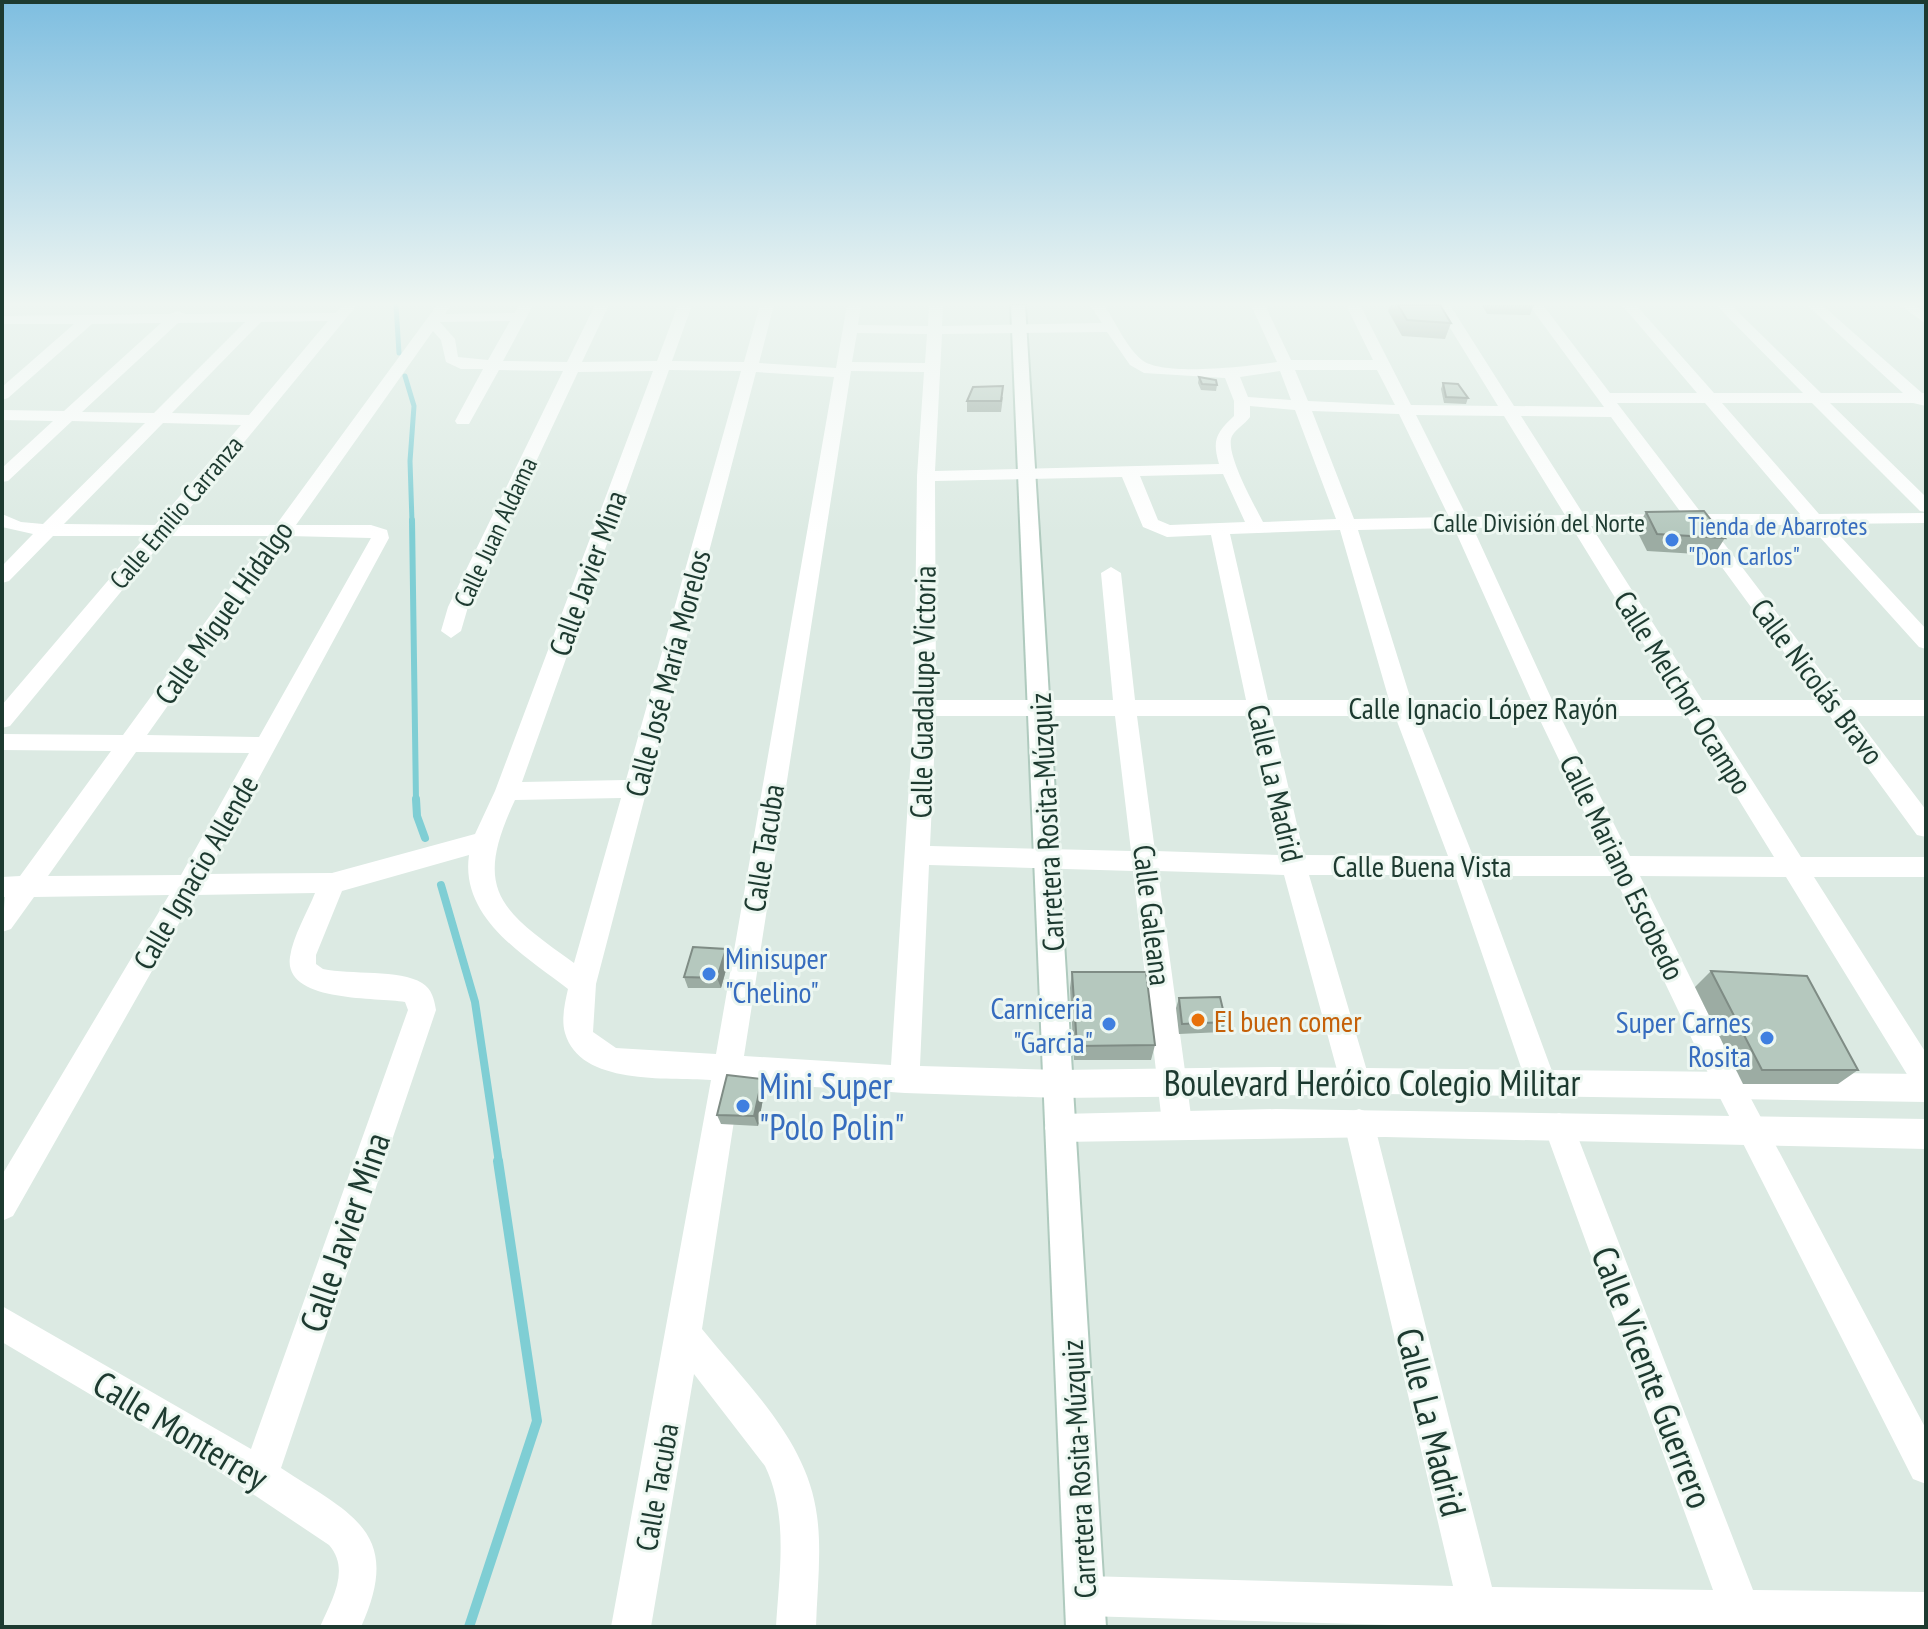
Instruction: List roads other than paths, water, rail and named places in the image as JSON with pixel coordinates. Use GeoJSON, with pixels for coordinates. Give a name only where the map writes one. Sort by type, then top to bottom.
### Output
{"type":"FeatureCollection","features":[{"type":"Feature","properties":{"kind":"street"},"geometry":{"type":"LineString","coordinates":[[2,395],[18,381]]}},
{"type":"Feature","properties":{"kind":"street"},"geometry":{"type":"LineString","coordinates":[[2,477],[108,381]]}},
{"type":"Feature","properties":{"kind":"street"},"geometry":{"type":"LineString","coordinates":[[2,577],[195,381]]}},
{"type":"Feature","properties":{"kind":"street","name":"Calle Emilio Carranza"},"geometry":{"type":"LineString","coordinates":[[2,720],[286,381]]}},
{"type":"Feature","properties":{"kind":"street","name":"Calle Miguel Hidalgo"},"geometry":{"type":"LineString","coordinates":[[2,921],[14,887],[129,744],[390,381]]}},
{"type":"Feature","properties":{"kind":"street"},"geometry":{"type":"LineString","coordinates":[[463,421],[485,381]]}},
{"type":"Feature","properties":{"kind":"street","name":"Calle Juan Aldama"},"geometry":{"type":"LineString","coordinates":[[451,631],[458,607],[565,381]]}},
{"type":"Feature","properties":{"kind":"street","name":"Calle Javier Mina"},"geometry":{"type":"LineString","coordinates":[[582,984],[494,910],[482,886],[480,865],[485,841],[507,791],[657,381]]}},
{"type":"Feature","properties":{"kind":"street","name":"Calle José María Morelos"},"geometry":{"type":"LineString","coordinates":[[580,1042],[576,1023],[582,984],[748,381]]}},
{"type":"Feature","properties":{"kind":"street","name":"Calle Tacuba"},"geometry":{"type":"LineString","coordinates":[[631,1627],[684,1334],[841,381]]}},
{"type":"Feature","properties":{"kind":"street","name":"Calle Guadalupe Victoria"},"geometry":{"type":"LineString","coordinates":[[905,1079],[925,708],[926,476],[931,381]]}},
{"type":"Feature","properties":{"kind":"street","name":"Carretera Rosita-Múzquiz"},"geometry":{"type":"LineString","coordinates":[[1022,381],[1085,1611]]}},
{"type":"Feature","properties":{"kind":"street"},"geometry":{"type":"LineString","coordinates":[[1234,381],[1242,401],[1242,417],[1222,439],[1230,469],[1256,525]]}},
{"type":"Feature","properties":{"kind":"street"},"geometry":{"type":"LineString","coordinates":[[1292,381],[1347,524],[1403,709],[1464,865],[1541,1082]]}},
{"type":"Feature","properties":{"kind":"street","name":"Calle Mariano Escobedo"},"geometry":{"type":"LineString","coordinates":[[1391,381],[1460,520],[1544,706],[1729,1086],[1926,1466]]}},
{"type":"Feature","properties":{"kind":"street","name":"Calle Melchor Ocampo"},"geometry":{"type":"LineString","coordinates":[[1490,381],[1926,1079]]}},
{"type":"Feature","properties":{"kind":"street","name":"Calle Nicolás Bravo"},"geometry":{"type":"LineString","coordinates":[[1594,381],[1926,828]]}},
{"type":"Feature","properties":{"kind":"street"},"geometry":{"type":"LineString","coordinates":[[1694,381],[1926,642]]}},
{"type":"Feature","properties":{"kind":"street"},"geometry":{"type":"LineString","coordinates":[[1800,381],[1926,507]]}},
{"type":"Feature","properties":{"kind":"street"},"geometry":{"type":"LineString","coordinates":[[1901,381],[1923,400]]}},
{"type":"Feature","properties":{"kind":"street"},"geometry":{"type":"LineString","coordinates":[[1242,401],[1406,410],[1509,411],[1708,397],[1923,400]]}},
{"type":"Feature","properties":{"kind":"street"},"geometry":{"type":"LineString","coordinates":[[2,415],[253,420]]}},
{"type":"Feature","properties":{"kind":"street"},"geometry":{"type":"LineString","coordinates":[[926,476],[1230,469]]}},
{"type":"Feature","properties":{"kind":"street","name":"Calle División del Norte"},"geometry":{"type":"LineString","coordinates":[[1129,472],[1154,527],[1167,531],[1256,525],[1460,520],[1578,523],[1926,518]]}},
{"type":"Feature","properties":{"kind":"street"},"geometry":{"type":"LineString","coordinates":[[2,520],[17,527],[46,530],[281,530]]}},
{"type":"Feature","properties":{"kind":"street","name":"Calle La Madrid"},"geometry":{"type":"LineString","coordinates":[[1219,528],[1294,865],[1355,1081]]}},
{"type":"Feature","properties":{"kind":"street","name":"Calle Ignacio Allende"},"geometry":{"type":"LineString","coordinates":[[2,1205],[188,885],[380,534],[371,531],[281,530]]}},
{"type":"Feature","properties":{"kind":"street","name":"Calle Galeana"},"geometry":{"type":"LineString","coordinates":[[1111,573],[1177,1123]]}},
{"type":"Feature","properties":{"kind":"street","name":"Calle Ignacio López Rayón"},"geometry":{"type":"LineString","coordinates":[[925,708],[1926,708]]}},
{"type":"Feature","properties":{"kind":"street"},"geometry":{"type":"LineString","coordinates":[[2,742],[266,745]]}},
{"type":"Feature","properties":{"kind":"street"},"geometry":{"type":"LineString","coordinates":[[507,791],[634,789]]}},
{"type":"Feature","properties":{"kind":"street"},"geometry":{"type":"LineString","coordinates":[[14,887],[332,883],[485,841]]}},
{"type":"Feature","properties":{"kind":"street","name":"Calle Buena Vista"},"geometry":{"type":"LineString","coordinates":[[918,855],[1294,865],[1926,867]]}},
{"type":"Feature","properties":{"kind":"street","name":"Calle Javier Mina"},"geometry":{"type":"LineString","coordinates":[[260,1475],[422,1010],[420,998],[412,991],[324,982],[309,977],[303,967],[303,955],[332,883]]}},
{"type":"Feature","properties":{"kind":"street","name":"Boulevard Heróico Colegio Militar"},"geometry":{"type":"LineString","coordinates":[[580,1042],[595,1054],[616,1061],[905,1079],[1059,1084],[1355,1081],[1926,1088]]}},
{"type":"Feature","properties":{"kind":"street","name":"Boulevard Heróico Colegio Militar"},"geometry":{"type":"LineString","coordinates":[[1060,1128],[1177,1123],[1359,1123],[1926,1134]]}},
{"type":"Feature","properties":{"kind":"street","name":"Calle La Madrid"},"geometry":{"type":"LineString","coordinates":[[1359,1123],[1480,1617]]}},
{"type":"Feature","properties":{"kind":"street","name":"Calle Vicente Guerrero"},"geometry":{"type":"LineString","coordinates":[[1559,1127],[1744,1618]]}},
{"type":"Feature","properties":{"kind":"street","name":"Calle Monterrey"},"geometry":{"type":"LineString","coordinates":[[2,1323],[260,1475],[338,1529],[353,1546],[359,1573],[350,1611],[340,1627]]}},
{"type":"Feature","properties":{"kind":"street"},"geometry":{"type":"LineString","coordinates":[[684,1334],[790,1472],[797,1494],[800,1521],[796,1627]]}},
{"type":"Feature","properties":{"kind":"street"},"geometry":{"type":"LineString","coordinates":[[1085,1611],[1744,1618],[1926,1612]]}},
{"type":"Feature","properties":{"kind":"waterway"},"geometry":{"type":"LineString","coordinates":[[407,381],[414,406],[410,461],[412,522]]}},
{"type":"Feature","properties":{"kind":"waterway"},"geometry":{"type":"LineString","coordinates":[[412,520],[416,801]]}},
{"type":"Feature","properties":{"kind":"waterway"},"geometry":{"type":"LineString","coordinates":[[416,799],[417,816],[425,838]]}},
{"type":"Feature","properties":{"kind":"waterway"},"geometry":{"type":"LineString","coordinates":[[441,885],[475,1002],[499,1163]]}},
{"type":"Feature","properties":{"kind":"waterway"},"geometry":{"type":"LineString","coordinates":[[469,1627],[537,1421],[498,1161]]}},
{"type":"Feature","properties":{"kind":"place","name":"Tienda de Abarrotes \"Don Carlos\""},"geometry":{"type":"Point","coordinates":[1672,540]}},
{"type":"Feature","properties":{"kind":"place","name":"Minisuper \"Chelino\""},"geometry":{"type":"Point","coordinates":[709,974]}},
{"type":"Feature","properties":{"kind":"place","name":"El buen comer"},"geometry":{"type":"Point","coordinates":[1198,1020]}},
{"type":"Feature","properties":{"kind":"place","name":"Carniceria \"Garcia\""},"geometry":{"type":"Point","coordinates":[1109,1024]}},
{"type":"Feature","properties":{"kind":"place","name":"Super Carnes Rosita"},"geometry":{"type":"Point","coordinates":[1767,1038]}},
{"type":"Feature","properties":{"kind":"place","name":"Mini Super \"Polo Polin\""},"geometry":{"type":"Point","coordinates":[743,1106]}}]}
